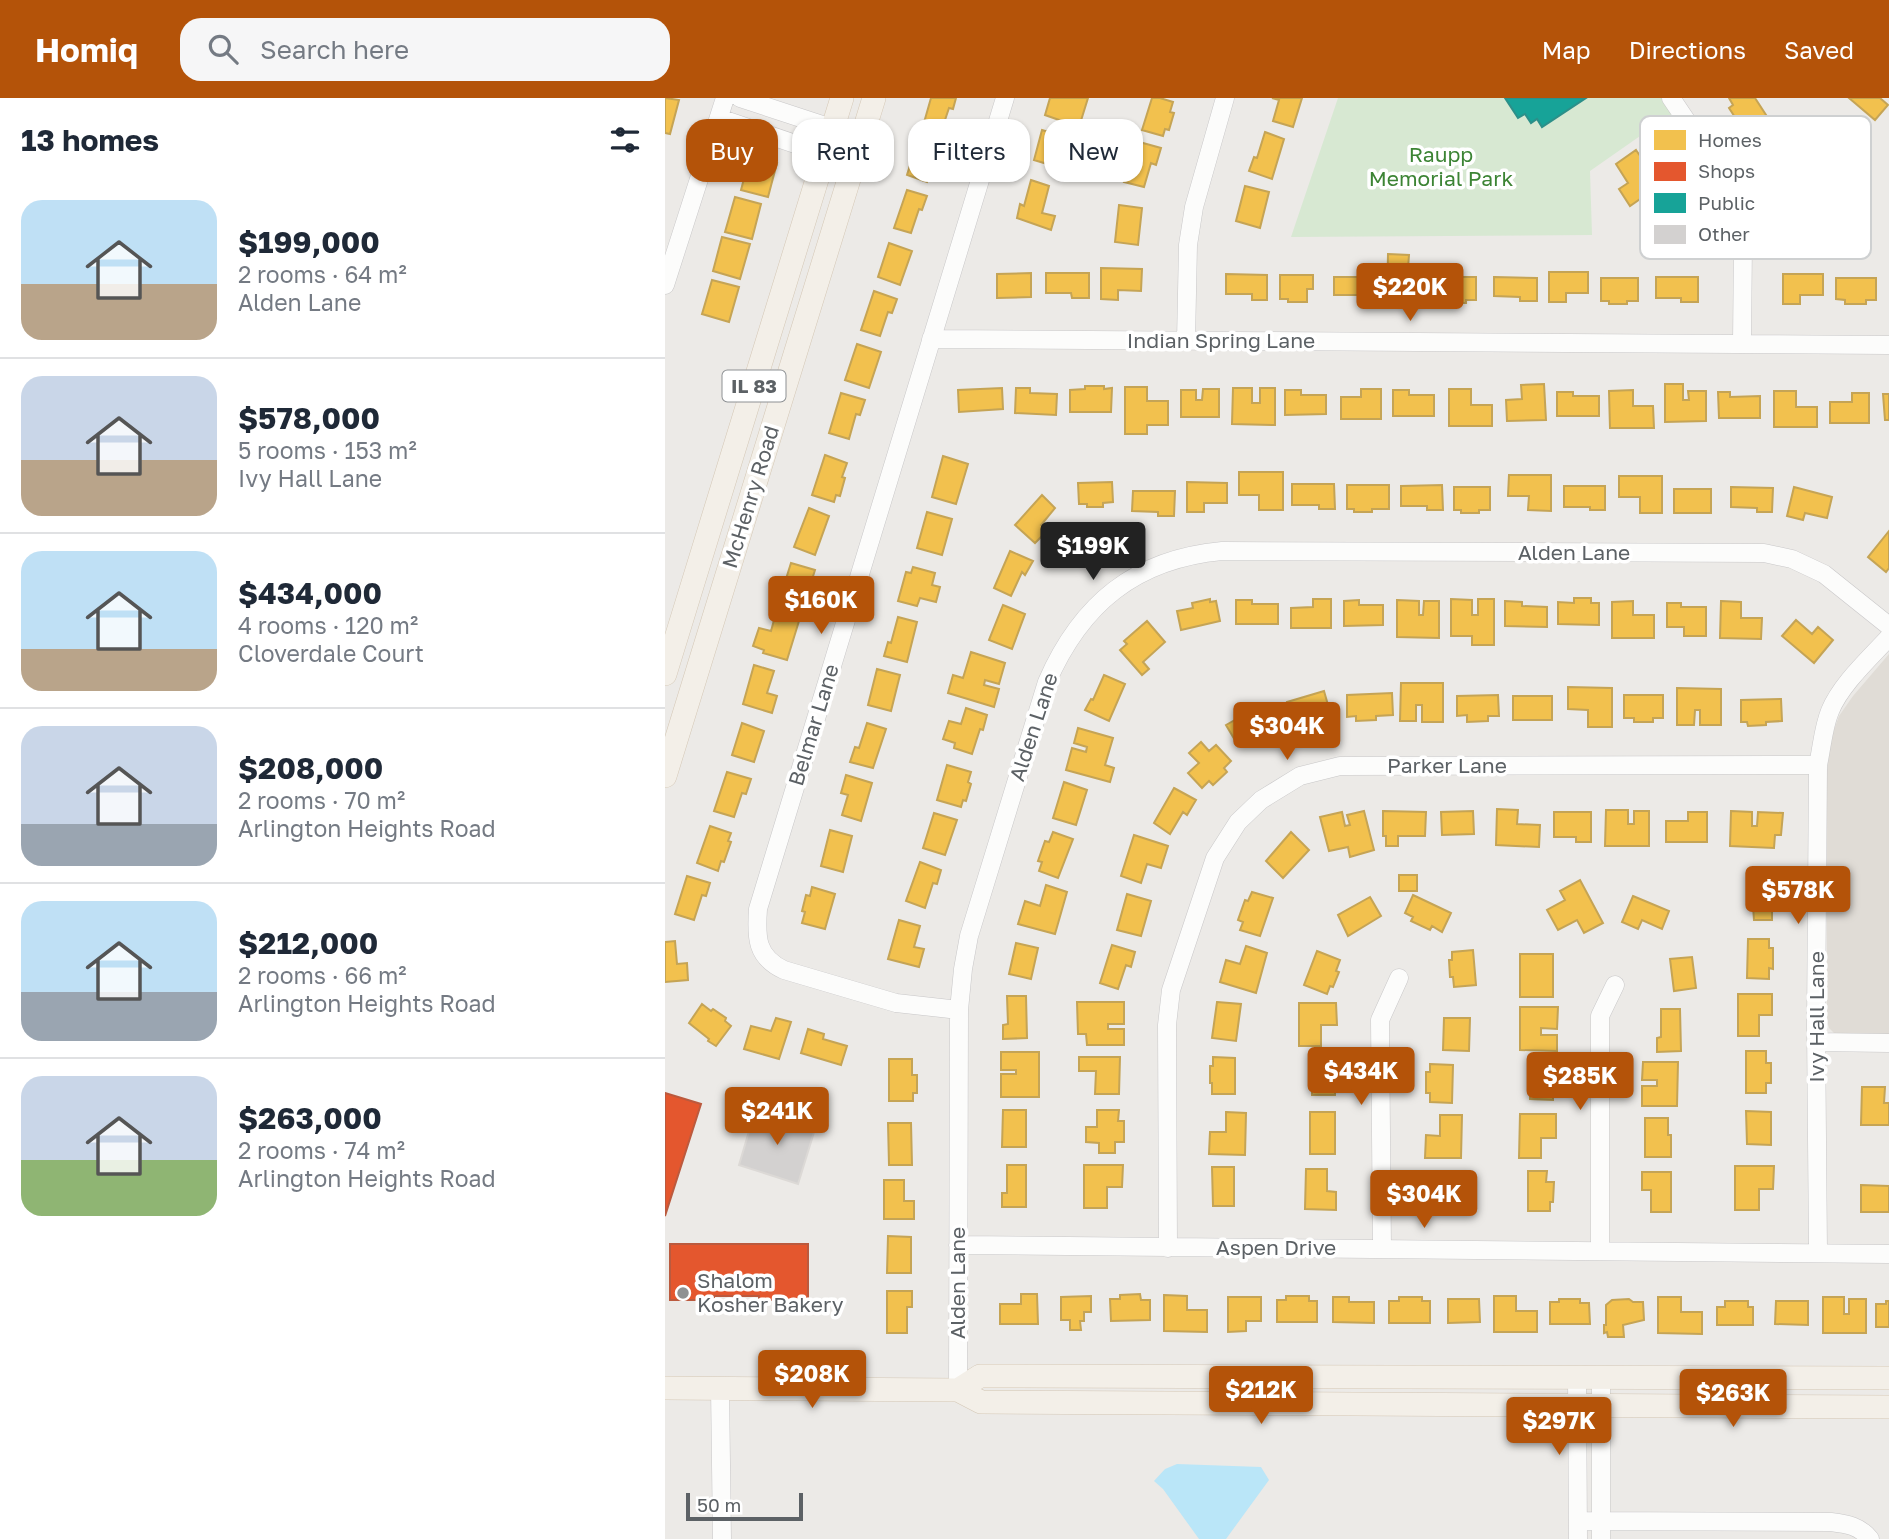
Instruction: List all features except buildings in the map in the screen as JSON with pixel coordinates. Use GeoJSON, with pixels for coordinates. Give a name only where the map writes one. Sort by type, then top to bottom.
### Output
{"type":"FeatureCollection","features":[{"type":"Feature","properties":{"kind":"main road","name":"McHenry Road"},"geometry":{"type":"LineString","coordinates":[[837,119],[842,98]]}},
{"type":"Feature","properties":{"kind":"main road","name":"McHenry Road"},"geometry":{"type":"LineString","coordinates":[[868,119],[874,98]]}},
{"type":"Feature","properties":{"kind":"main road","name":"McHenry Road"},"geometry":{"type":"LineString","coordinates":[[665,674],[818,182]]}},
{"type":"Feature","properties":{"kind":"main road","name":"McHenry Road"},"geometry":{"type":"LineString","coordinates":[[665,776],[672,725],[848,182]]}},
{"type":"Feature","properties":{"kind":"main road"},"geometry":{"type":"LineString","coordinates":[[958,1390],[980,1376],[1889,1378]]}},
{"type":"Feature","properties":{"kind":"main road"},"geometry":{"type":"LineString","coordinates":[[665,1388],[958,1390],[981,1402],[1889,1407]]}},
{"type":"Feature","properties":{"kind":"street"},"geometry":{"type":"LineString","coordinates":[[665,285],[725,98]]}},
{"type":"Feature","properties":{"kind":"street"},"geometry":{"type":"LineString","coordinates":[[740,98],[804,119]]}},
{"type":"Feature","properties":{"kind":"street","name":"Belmar Lane"},"geometry":{"type":"LineString","coordinates":[[959,1010],[896,1003],[784,970],[772,964],[760,950],[757,925],[758,909],[1005,98]]}},
{"type":"Feature","properties":{"kind":"street"},"geometry":{"type":"LineString","coordinates":[[1186,341],[1188,245],[1193,207],[1225,98]]}},
{"type":"Feature","properties":{"kind":"street"},"geometry":{"type":"LineString","coordinates":[[1671,98],[1683,116]]}},
{"type":"Feature","properties":{"kind":"street"},"geometry":{"type":"LineString","coordinates":[[719,118],[792,143]]}},
{"type":"Feature","properties":{"kind":"street"},"geometry":{"type":"LineString","coordinates":[[1742,344],[1743,259]]}},
{"type":"Feature","properties":{"kind":"street","name":"Indian Spring Lane"},"geometry":{"type":"LineString","coordinates":[[931,339],[1889,345]]}},
{"type":"Feature","properties":{"kind":"street","name":"Alden Lane"},"geometry":{"type":"LineString","coordinates":[[958,1390],[959,1010],[969,936],[1047,682],[1068,641],[1091,610],[1115,589],[1148,570],[1186,557],[1222,551],[1763,553],[1792,559],[1824,574],[1889,625]]}},
{"type":"Feature","properties":{"kind":"street","name":"Ivy Hall Lane"},"geometry":{"type":"LineString","coordinates":[[1818,1252],[1818,765],[1831,709],[1842,691],[1889,636]]}},
{"type":"Feature","properties":{"kind":"street","name":"Parker Lane"},"geometry":{"type":"LineString","coordinates":[[1168,1248],[1167,1025],[1171,990],[1215,858],[1238,822],[1261,800],[1300,776],[1340,766],[1818,765]]}},
{"type":"Feature","properties":{"kind":"street"},"geometry":{"type":"LineString","coordinates":[[1382,1248],[1380,1020],[1399,978]]}},
{"type":"Feature","properties":{"kind":"street"},"geometry":{"type":"LineString","coordinates":[[1600,1251],[1600,1016],[1615,985]]}},
{"type":"Feature","properties":{"kind":"street"},"geometry":{"type":"LineString","coordinates":[[1816,1042],[1889,1044]]}},
{"type":"Feature","properties":{"kind":"street","name":"Aspen Drive"},"geometry":{"type":"LineString","coordinates":[[958,1245],[1889,1254]]}},
{"type":"Feature","properties":{"kind":"street"},"geometry":{"type":"LineString","coordinates":[[1577,1376],[1579,1530],[1703,1530],[1831,1521],[1853,1525],[1870,1539]]}},
{"type":"Feature","properties":{"kind":"street"},"geometry":{"type":"LineString","coordinates":[[1601,1376],[1601,1531]]}},
{"type":"Feature","properties":{"kind":"street"},"geometry":{"type":"LineString","coordinates":[[720,1388],[722,1539]]}},
{"type":"Feature","properties":{"kind":"shaded area"},"geometry":{"type":"Polygon","coordinates":[[[1889,654],[1889,1037],[1841,1036],[1829,1028],[1827,1020],[1827,771],[1831,738],[1839,716],[1889,654]]]}},
{"type":"Feature","properties":{"kind":"green space","name":"Raupp Memorial Park"},"geometry":{"type":"Polygon","coordinates":[[[1338,98],[1662,98],[1673,113],[1669,116],[1640,116],[1640,136],[1590,171],[1592,235],[1291,237],[1338,98]]]}},
{"type":"Feature","properties":{"kind":"water"},"geometry":{"type":"Polygon","coordinates":[[[1177,1464],[1261,1467],[1269,1480],[1226,1539],[1199,1539],[1163,1489],[1154,1481],[1165,1469],[1177,1464]]]}},
{"type":"Feature","properties":{"kind":"place","name":"Shalom Kosher Bakery"},"geometry":{"type":"Point","coordinates":[683,1293]}}]}
